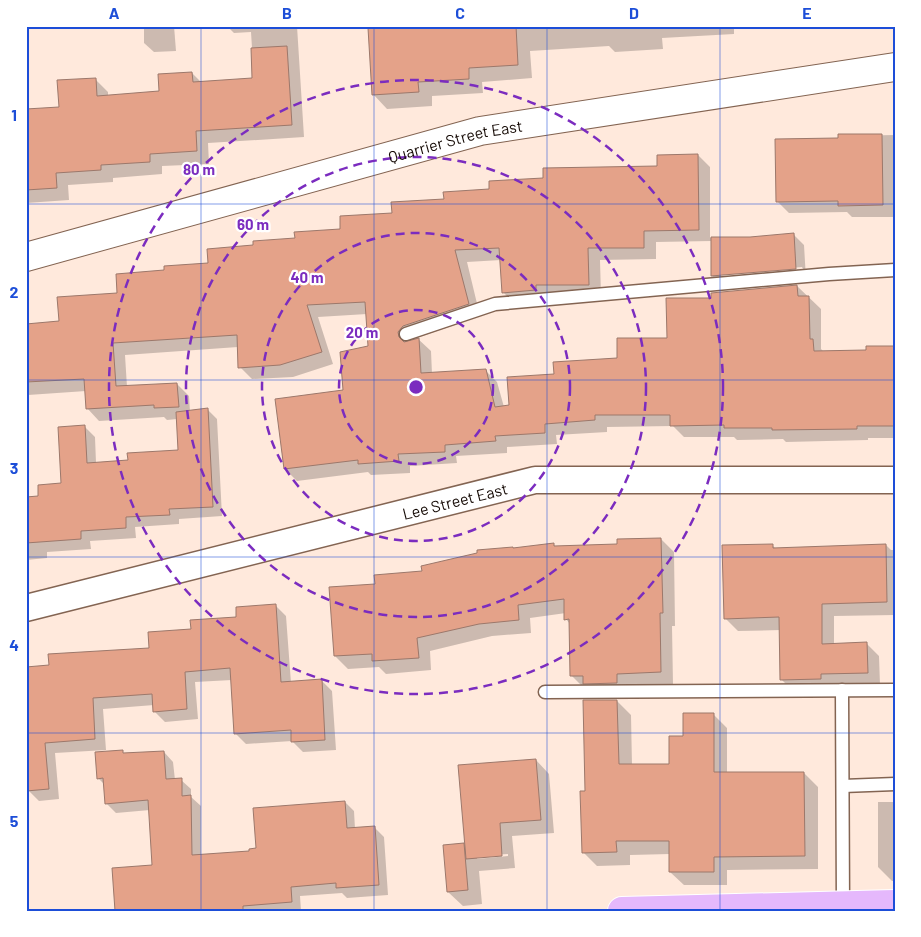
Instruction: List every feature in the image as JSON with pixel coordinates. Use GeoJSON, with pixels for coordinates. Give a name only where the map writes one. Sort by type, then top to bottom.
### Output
{"type":"FeatureCollection","features":[{"type":"Feature","properties":{"kind":"main road","name":"Quarrier Street East"},"geometry":{"type":"LineString","coordinates":[[26,257],[480,132],[895,67]]}},
{"type":"Feature","properties":{"kind":"main road"},"geometry":{"type":"LineString","coordinates":[[622,911],[851,907],[895,904]]}},
{"type":"Feature","properties":{"kind":"street","name":"Lee Street East"},"geometry":{"type":"LineString","coordinates":[[26,608],[535,480],[895,480]]}},
{"type":"Feature","properties":{"kind":"lane"},"geometry":{"type":"LineString","coordinates":[[406,334],[495,304],[829,274],[895,270]]}},
{"type":"Feature","properties":{"kind":"lane"},"geometry":{"type":"LineString","coordinates":[[842,690],[842,786],[851,907]]}},
{"type":"Feature","properties":{"kind":"lane"},"geometry":{"type":"LineString","coordinates":[[545,692],[895,690],[895,700]]}},
{"type":"Feature","properties":{"kind":"lane"},"geometry":{"type":"LineString","coordinates":[[842,786],[895,784]]}},
{"type":"Feature","properties":{"kind":"building"},"geometry":{"type":"Polygon","coordinates":[[[393,26],[516,26],[518,65],[469,68],[469,79],[418,82],[419,92],[372,95],[368,28],[393,26]]]}},
{"type":"Feature","properties":{"kind":"building"},"geometry":{"type":"Polygon","coordinates":[[[287,46],[292,125],[196,131],[197,151],[150,154],[150,162],[101,165],[101,170],[56,173],[57,188],[26,190],[26,109],[59,107],[57,80],[96,78],[97,96],[159,91],[158,74],[192,72],[193,82],[252,78],[251,48],[287,46]]]}},
{"type":"Feature","properties":{"kind":"building"},"geometry":{"type":"Polygon","coordinates":[[[838,134],[882,134],[883,205],[838,206],[838,201],[776,202],[775,139],[838,138],[838,134]]]}},
{"type":"Feature","properties":{"kind":"building"},"geometry":{"type":"Polygon","coordinates":[[[698,154],[699,230],[644,231],[644,248],[588,248],[589,285],[536,285],[536,290],[502,293],[499,248],[455,250],[469,304],[403,326],[398,332],[399,337],[404,342],[419,338],[421,373],[486,369],[495,407],[509,405],[507,377],[554,374],[553,362],[617,358],[617,338],[667,338],[666,298],[711,298],[711,293],[797,285],[798,296],[809,296],[810,339],[813,339],[814,351],[866,350],[866,346],[895,346],[895,426],[857,426],[857,429],[772,430],[772,428],[724,428],[724,425],[670,426],[670,415],[595,415],[595,420],[545,424],[545,433],[495,436],[496,441],[445,445],[445,452],[398,454],[399,461],[358,464],[358,460],[284,469],[275,399],[343,390],[340,352],[368,346],[365,302],[307,305],[322,352],[280,365],[238,368],[237,335],[113,343],[116,386],[177,383],[179,407],[154,408],[154,405],[86,409],[84,379],[26,382],[26,324],[59,321],[57,297],[117,293],[116,274],[164,270],[164,266],[208,263],[207,249],[253,245],[253,241],[295,238],[294,232],[340,229],[340,216],[392,213],[391,202],[444,199],[443,192],[489,189],[489,181],[543,178],[543,168],[657,166],[657,155],[698,154]]]}},
{"type":"Feature","properties":{"kind":"building"},"geometry":{"type":"Polygon","coordinates":[[[794,233],[796,269],[711,276],[711,237],[750,237],[794,233]]]}},
{"type":"Feature","properties":{"kind":"building"},"geometry":{"type":"Polygon","coordinates":[[[208,408],[213,507],[169,509],[170,515],[126,517],[126,528],[81,531],[81,539],[26,543],[26,497],[38,496],[38,485],[61,483],[58,427],[85,425],[87,463],[128,460],[127,453],[178,450],[176,412],[208,408]]]}},
{"type":"Feature","properties":{"kind":"building"},"geometry":{"type":"Polygon","coordinates":[[[661,538],[663,613],[660,613],[661,672],[617,674],[617,683],[583,684],[583,676],[570,676],[569,619],[564,620],[564,599],[518,605],[519,620],[479,624],[417,638],[419,658],[372,661],[372,654],[334,656],[329,587],[375,584],[374,575],[422,571],[421,566],[477,553],[477,550],[554,543],[554,546],[617,544],[617,539],[661,538]]]}},
{"type":"Feature","properties":{"kind":"building"},"geometry":{"type":"Polygon","coordinates":[[[773,544],[773,548],[886,544],[887,602],[822,604],[822,644],[867,642],[868,673],[821,674],[821,679],[780,680],[779,617],[724,619],[722,545],[773,544]]]}},
{"type":"Feature","properties":{"kind":"building"},"geometry":{"type":"Polygon","coordinates":[[[276,604],[281,682],[322,679],[325,740],[291,742],[291,730],[234,734],[230,668],[185,672],[187,709],[153,712],[152,694],[93,698],[95,739],[45,743],[49,789],[26,791],[26,667],[49,665],[48,654],[149,648],[148,632],[191,629],[190,620],[236,617],[236,607],[276,604]]]}},
{"type":"Feature","properties":{"kind":"building"},"geometry":{"type":"Polygon","coordinates":[[[583,700],[617,700],[619,764],[669,764],[669,736],[683,736],[683,713],[714,713],[714,772],[804,772],[805,856],[714,857],[714,872],[669,872],[669,841],[616,841],[617,852],[582,853],[580,791],[585,791],[583,700]]]}},
{"type":"Feature","properties":{"kind":"building"},"geometry":{"type":"Polygon","coordinates":[[[123,750],[123,753],[164,751],[166,779],[182,778],[182,796],[191,795],[192,855],[249,851],[249,849],[256,848],[253,808],[345,801],[347,828],[375,826],[379,885],[336,888],[336,883],[291,887],[292,902],[243,906],[243,911],[115,911],[112,868],[152,865],[148,800],[105,804],[103,778],[97,779],[95,752],[123,750]]]}},
{"type":"Feature","properties":{"kind":"building"},"geometry":{"type":"Polygon","coordinates":[[[536,759],[541,820],[500,823],[502,856],[466,859],[458,765],[536,759]]]}},
{"type":"Feature","properties":{"kind":"building"},"geometry":{"type":"Polygon","coordinates":[[[464,843],[468,890],[447,892],[443,845],[464,843]]]}}]}
